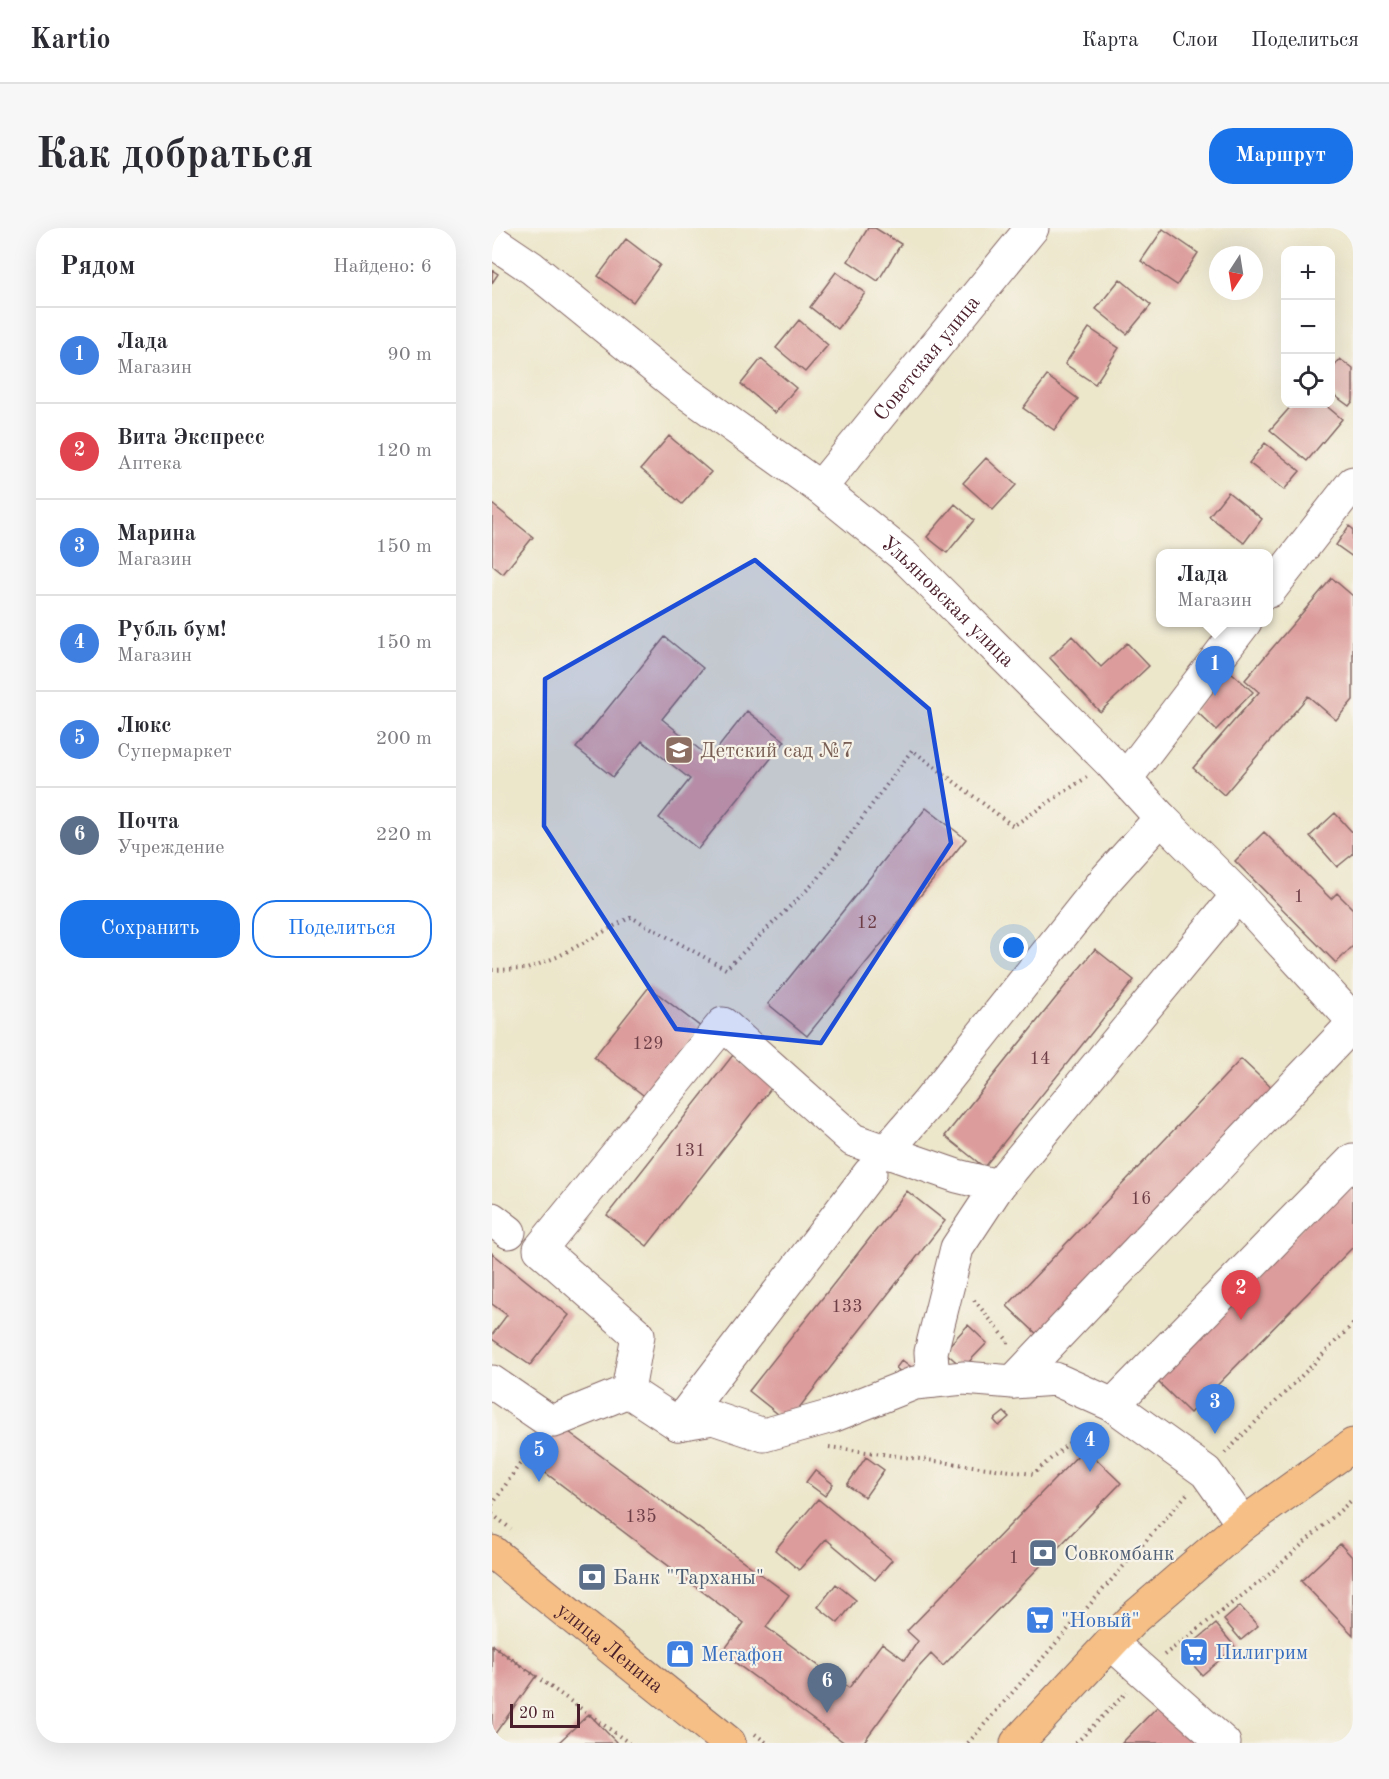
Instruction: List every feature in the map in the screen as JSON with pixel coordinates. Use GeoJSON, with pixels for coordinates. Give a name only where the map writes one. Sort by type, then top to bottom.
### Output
{"type":"FeatureCollection","features":[{"type":"Feature","properties":{"kind":"main road"},"geometry":{"type":"LineString","coordinates":[[1017,1743],[1135,1617],[1243,1524],[1353,1445]]}},
{"type":"Feature","properties":{"kind":"main road","name":"улица Ленина"},"geometry":{"type":"LineString","coordinates":[[492,1552],[729,1743]]}},
{"type":"Feature","properties":{"kind":"street","name":"Советская улица"},"geometry":{"type":"LineString","coordinates":[[820,488],[1032,228]]}},
{"type":"Feature","properties":{"kind":"street","name":"Ульяновская улица"},"geometry":{"type":"LineString","coordinates":[[492,241],[532,268],[679,387],[820,488],[904,556],[1118,770],[1161,818],[1238,895],[1353,1022]]}},
{"type":"Feature","properties":{"kind":"street"},"geometry":{"type":"LineString","coordinates":[[1273,586],[1353,483]]}},
{"type":"Feature","properties":{"kind":"street"},"geometry":{"type":"LineString","coordinates":[[1118,770],[1241,627]]}},
{"type":"Feature","properties":{"kind":"street"},"geometry":{"type":"LineString","coordinates":[[678,1424],[877,1163],[927,1104],[1107,878],[1161,818]]}},
{"type":"Feature","properties":{"kind":"street"},"geometry":{"type":"LineString","coordinates":[[933,1381],[931,1352],[957,1248],[998,1186],[1238,895]]}},
{"type":"Feature","properties":{"kind":"street"},"geometry":{"type":"LineString","coordinates":[[1013,1382],[1353,1022]]}},
{"type":"Feature","properties":{"kind":"street"},"geometry":{"type":"LineString","coordinates":[[628,1391],[638,1335],[540,1249],[723,1024],[877,1163],[957,1176],[998,1186]]}},
{"type":"Feature","properties":{"kind":"street"},"geometry":{"type":"LineString","coordinates":[[1113,1405],[1353,1160]]}},
{"type":"Feature","properties":{"kind":"street"},"geometry":{"type":"LineString","coordinates":[[628,1391],[678,1424],[713,1418],[764,1435],[832,1416],[915,1383],[964,1378],[1013,1382],[1055,1379],[1113,1405],[1206,1472],[1243,1524]]}},
{"type":"Feature","properties":{"kind":"street"},"geometry":{"type":"LineString","coordinates":[[492,1382],[549,1421],[628,1391]]}},
{"type":"Feature","properties":{"kind":"street"},"geometry":{"type":"LineString","coordinates":[[1111,1643],[1224,1743]]}},
{"type":"Feature","properties":{"kind":"path"},"geometry":{"type":"LineString","coordinates":[[492,970],[527,969],[559,956],[631,917],[726,969],[817,880],[912,750],[1013,826],[1118,770]]}},
{"type":"Feature","properties":{"kind":"path"},"geometry":{"type":"LineString","coordinates":[[951,1272],[1008,1341],[1013,1382]]}},
{"type":"Feature","properties":{"kind":"path"},"geometry":{"type":"LineString","coordinates":[[968,1743],[1206,1472],[1353,1324]]}},
{"type":"Feature","properties":{"kind":"path"},"geometry":{"type":"LineString","coordinates":[[820,1445],[1033,1474],[1113,1405]]}},
{"type":"Feature","properties":{"kind":"path"},"geometry":{"type":"LineString","coordinates":[[492,1505],[549,1421]]}},
{"type":"Feature","properties":{"kind":"path"},"geometry":{"type":"LineString","coordinates":[[1076,1743],[1171,1647],[1265,1578],[1353,1499]]}},
{"type":"Feature","properties":{"kind":"path"},"geometry":{"type":"LineString","coordinates":[[492,1645],[629,1743]]}},
{"type":"Feature","properties":{"kind":"highlighted area"},"geometry":{"type":"Polygon","coordinates":[[[755,560],[929,709],[951,843],[821,1043],[676,1029],[544,826],[545,679],[755,560]]]}},
{"type":"Feature","properties":{"kind":"building"},"geometry":{"type":"Polygon","coordinates":[[[868,228],[875,228],[901,244],[878,281],[848,261],[868,228]]]}},
{"type":"Feature","properties":{"kind":"building"},"geometry":{"type":"Polygon","coordinates":[[[1163,229],[1198,253],[1177,285],[1141,261],[1163,229]]]}},
{"type":"Feature","properties":{"kind":"building"},"geometry":{"type":"Polygon","coordinates":[[[626,239],[660,265],[633,302],[598,276],[626,239]]]}},
{"type":"Feature","properties":{"kind":"building"},"geometry":{"type":"Polygon","coordinates":[[[492,270],[498,274],[492,283],[492,270]]]}},
{"type":"Feature","properties":{"kind":"building"},"geometry":{"type":"Polygon","coordinates":[[[836,272],[865,293],[838,329],[810,307],[836,272]]]}},
{"type":"Feature","properties":{"kind":"building"},"geometry":{"type":"Polygon","coordinates":[[[1120,279],[1151,305],[1127,334],[1096,309],[1120,279]]]}},
{"type":"Feature","properties":{"kind":"building"},"geometry":{"type":"Polygon","coordinates":[[[799,320],[828,345],[805,372],[776,348],[799,320]]]}},
{"type":"Feature","properties":{"kind":"building"},"geometry":{"type":"Polygon","coordinates":[[[1089,328],[1119,348],[1095,384],[1065,364],[1089,328]]]}},
{"type":"Feature","properties":{"kind":"building"},"geometry":{"type":"Polygon","coordinates":[[[761,359],[796,388],[775,413],[741,384],[761,359]]]}},
{"type":"Feature","properties":{"kind":"building"},"geometry":{"type":"Polygon","coordinates":[[[1340,359],[1353,369],[1353,401],[1349,406],[1335,396],[1335,366],[1340,359]]]}},
{"type":"Feature","properties":{"kind":"building"},"geometry":{"type":"Polygon","coordinates":[[[1047,376],[1078,399],[1054,430],[1023,408],[1047,376]]]}},
{"type":"Feature","properties":{"kind":"building"},"geometry":{"type":"Polygon","coordinates":[[[1289,408],[1329,408],[1342,419],[1307,461],[1270,430],[1289,408]]]}},
{"type":"Feature","properties":{"kind":"building"},"geometry":{"type":"Polygon","coordinates":[[[669,436],[711,472],[682,504],[641,469],[669,436]]]}},
{"type":"Feature","properties":{"kind":"building"},"geometry":{"type":"Polygon","coordinates":[[[1265,443],[1300,471],[1284,490],[1249,463],[1265,443]]]}},
{"type":"Feature","properties":{"kind":"building"},"geometry":{"type":"Polygon","coordinates":[[[986,458],[1016,485],[993,510],[963,483],[986,458]]]}},
{"type":"Feature","properties":{"kind":"building"},"geometry":{"type":"Polygon","coordinates":[[[1228,492],[1262,519],[1244,543],[1209,516],[1228,492]]]}},
{"type":"Feature","properties":{"kind":"building"},"geometry":{"type":"Polygon","coordinates":[[[492,504],[533,537],[503,574],[492,565],[492,504]]]}},
{"type":"Feature","properties":{"kind":"building"},"geometry":{"type":"Polygon","coordinates":[[[955,504],[974,520],[947,553],[927,537],[955,504]]]}},
{"type":"Feature","properties":{"kind":"building"},"geometry":{"type":"Polygon","coordinates":[[[1349,526],[1353,529],[1353,557],[1336,545],[1349,526]]]}},
{"type":"Feature","properties":{"kind":"building"},"geometry":{"type":"Polygon","coordinates":[[[1332,578],[1353,596],[1353,700],[1336,720],[1308,696],[1224,795],[1193,768],[1259,692],[1245,680],[1332,578]]]}},
{"type":"Feature","properties":{"kind":"building"},"geometry":{"type":"Polygon","coordinates":[[[1072,636],[1101,667],[1127,643],[1149,666],[1100,712],[1050,658],[1072,636]]]}},
{"type":"Feature","properties":{"kind":"building"},"geometry":{"type":"Polygon","coordinates":[[[665,637],[703,668],[662,719],[710,758],[747,711],[785,741],[698,849],[659,818],[690,779],[642,741],[613,777],[576,748],[665,637]]]}},
{"type":"Feature","properties":{"kind":"building"},"geometry":{"type":"Polygon","coordinates":[[[1231,672],[1253,692],[1216,730],[1194,709],[1231,672]]]}},
{"type":"Feature","properties":{"kind":"building"},"geometry":{"type":"Polygon","coordinates":[[[926,808],[966,839],[807,1036],[768,1004],[926,808]]]}},
{"type":"Feature","properties":{"kind":"building"},"geometry":{"type":"Polygon","coordinates":[[[1335,813],[1353,833],[1353,854],[1337,867],[1310,836],[1335,813]]]}},
{"type":"Feature","properties":{"kind":"building"},"geometry":{"type":"Polygon","coordinates":[[[1264,832],[1331,899],[1337,893],[1353,909],[1353,946],[1336,963],[1235,861],[1264,832]]]}},
{"type":"Feature","properties":{"kind":"building"},"geometry":{"type":"Polygon","coordinates":[[[1095,949],[1134,980],[984,1167],[945,1136],[1095,949]]]}},
{"type":"Feature","properties":{"kind":"building"},"geometry":{"type":"Polygon","coordinates":[[[649,987],[702,1028],[647,1098],[594,1057],[649,987]]]}},
{"type":"Feature","properties":{"kind":"building"},"geometry":{"type":"Polygon","coordinates":[[[733,1055],[773,1086],[647,1246],[607,1215],[733,1055]]]}},
{"type":"Feature","properties":{"kind":"building"},"geometry":{"type":"Polygon","coordinates":[[[1241,1059],[1275,1091],[1041,1338],[1007,1306],[1241,1059]]]}},
{"type":"Feature","properties":{"kind":"building"},"geometry":{"type":"Polygon","coordinates":[[[1353,1175],[1353,1247],[1190,1413],[1154,1378],[1353,1175]]]}},
{"type":"Feature","properties":{"kind":"building"},"geometry":{"type":"Polygon","coordinates":[[[907,1191],[945,1221],[788,1422],[749,1391],[907,1191]]]}},
{"type":"Feature","properties":{"kind":"building"},"geometry":{"type":"Polygon","coordinates":[[[492,1253],[569,1315],[530,1365],[492,1339],[492,1335],[507,1315],[492,1304],[492,1253]]]}},
{"type":"Feature","properties":{"kind":"building"},"geometry":{"type":"Polygon","coordinates":[[[968,1325],[987,1343],[963,1368],[944,1351],[968,1325]]]}},
{"type":"Feature","properties":{"kind":"building"},"geometry":{"type":"Polygon","coordinates":[[[902,1360],[914,1369],[907,1377],[896,1368],[902,1360]]]}},
{"type":"Feature","properties":{"kind":"building"},"geometry":{"type":"Polygon","coordinates":[[[1004,1412],[1009,1417],[999,1426],[994,1420],[1004,1412]]]}},
{"type":"Feature","properties":{"kind":"building"},"geometry":{"type":"Polygon","coordinates":[[[554,1421],[789,1595],[766,1627],[849,1688],[882,1643],[905,1660],[918,1641],[907,1631],[1085,1448],[1121,1483],[943,1666],[931,1654],[917,1669],[863,1743],[845,1743],[722,1653],[744,1623],[526,1458],[554,1421]]]}},
{"type":"Feature","properties":{"kind":"building"},"geometry":{"type":"Polygon","coordinates":[[[866,1457],[884,1470],[865,1497],[847,1485],[866,1457]]]}},
{"type":"Feature","properties":{"kind":"building"},"geometry":{"type":"Polygon","coordinates":[[[815,1470],[833,1484],[825,1496],[806,1482],[815,1470]]]}},
{"type":"Feature","properties":{"kind":"building"},"geometry":{"type":"Polygon","coordinates":[[[818,1499],[892,1560],[875,1580],[826,1539],[799,1570],[775,1550],[818,1499]]]}},
{"type":"Feature","properties":{"kind":"building"},"geometry":{"type":"Polygon","coordinates":[[[1340,1544],[1353,1558],[1353,1635],[1301,1581],[1340,1544]]]}},
{"type":"Feature","properties":{"kind":"building"},"geometry":{"type":"Polygon","coordinates":[[[836,1584],[856,1600],[838,1623],[818,1607],[836,1584]]]}},
{"type":"Feature","properties":{"kind":"building"},"geometry":{"type":"Polygon","coordinates":[[[1240,1606],[1258,1626],[1241,1640],[1224,1620],[1240,1606]]]}},
{"type":"Feature","properties":{"kind":"building"},"geometry":{"type":"Polygon","coordinates":[[[1216,1624],[1235,1647],[1202,1675],[1182,1652],[1216,1624]]]}},
{"type":"Feature","properties":{"kind":"building"},"geometry":{"type":"Polygon","coordinates":[[[492,1645],[536,1676],[492,1738],[492,1645]]]}},
{"type":"Feature","properties":{"kind":"building"},"geometry":{"type":"Polygon","coordinates":[[[1161,1703],[1202,1743],[1122,1743],[1161,1703]]]}},
{"type":"Feature","properties":{"kind":"building"},"geometry":{"type":"Polygon","coordinates":[[[589,1714],[617,1743],[558,1743],[589,1714]]]}},
{"type":"Feature","properties":{"kind":"place","name":"Лада"},"geometry":{"type":"Point","coordinates":[1215,696]}},
{"type":"Feature","properties":{"kind":"place","name":"Детский сад №7"},"geometry":{"type":"Point","coordinates":[679,750]}},
{"type":"Feature","properties":{"kind":"place","name":"Вита Экспресс"},"geometry":{"type":"Point","coordinates":[1241,1320]}},
{"type":"Feature","properties":{"kind":"place","name":"Марина"},"geometry":{"type":"Point","coordinates":[1215,1434]}},
{"type":"Feature","properties":{"kind":"place","name":"Рубль бум!"},"geometry":{"type":"Point","coordinates":[1090,1472]}},
{"type":"Feature","properties":{"kind":"place","name":"Люкс"},"geometry":{"type":"Point","coordinates":[539,1482]}},
{"type":"Feature","properties":{"kind":"place","name":"Совкомбанк"},"geometry":{"type":"Point","coordinates":[1043,1553]}},
{"type":"Feature","properties":{"kind":"place","name":"Банк \"Тарханы\""},"geometry":{"type":"Point","coordinates":[592,1577]}},
{"type":"Feature","properties":{"kind":"place","name":"\"Новый\""},"geometry":{"type":"Point","coordinates":[1040,1620]}},
{"type":"Feature","properties":{"kind":"place","name":"Пилигрим"},"geometry":{"type":"Point","coordinates":[1194,1652]}},
{"type":"Feature","properties":{"kind":"place","name":"Мегафон"},"geometry":{"type":"Point","coordinates":[680,1654]}},
{"type":"Feature","properties":{"kind":"place","name":"Почта"},"geometry":{"type":"Point","coordinates":[827,1713]}}]}
